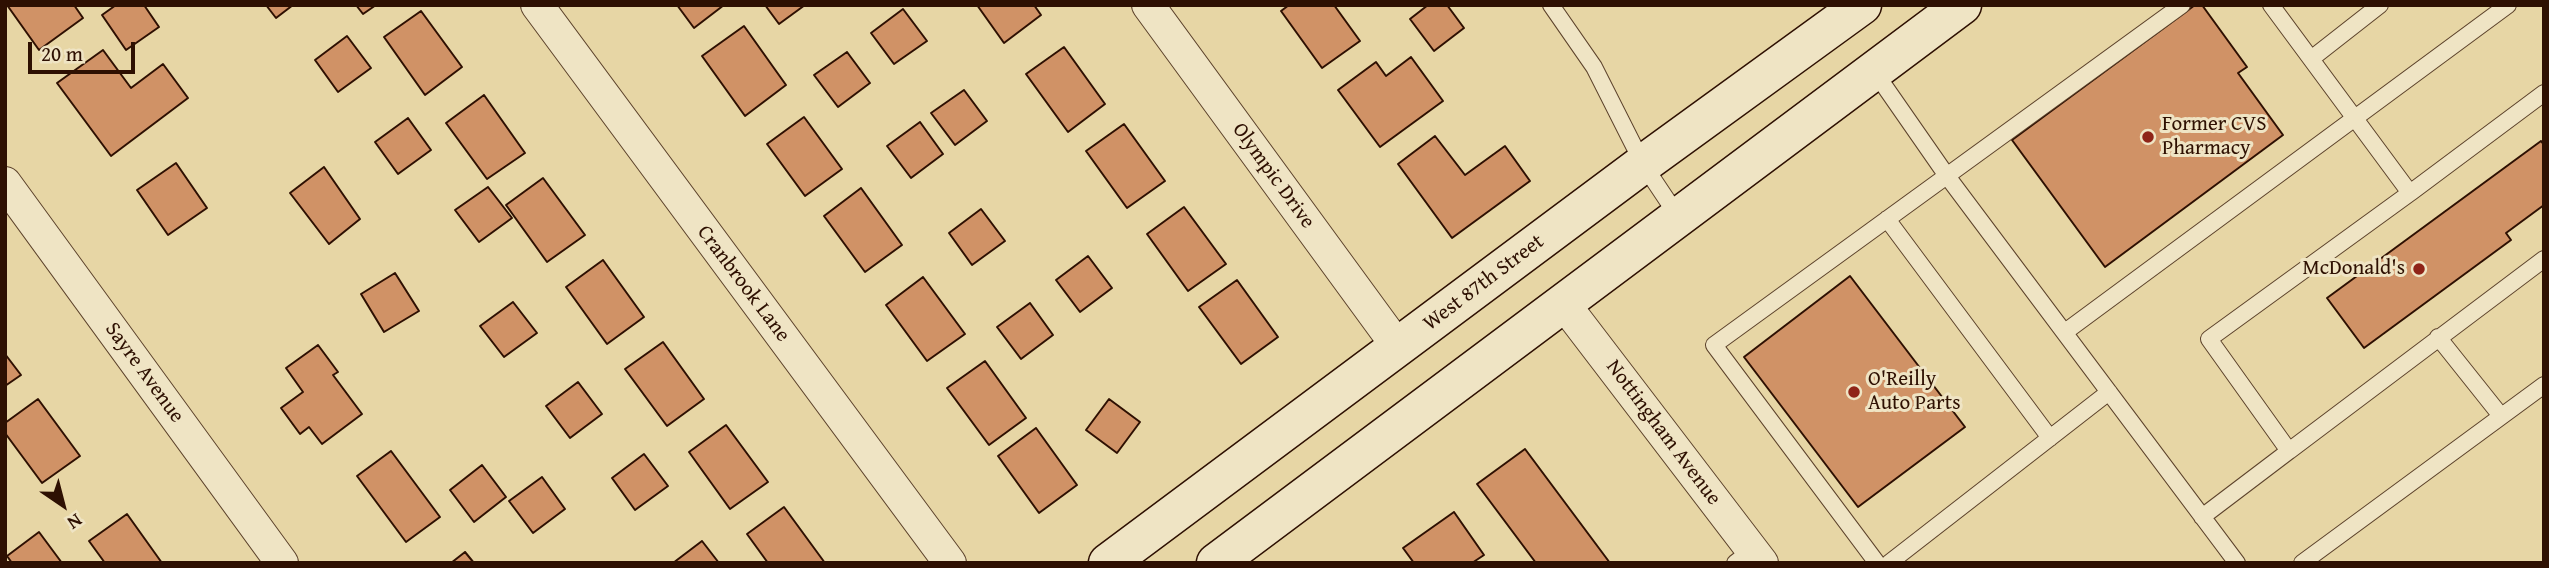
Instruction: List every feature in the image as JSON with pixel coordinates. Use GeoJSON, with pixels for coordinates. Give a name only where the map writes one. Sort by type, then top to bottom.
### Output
{"type":"FeatureCollection","features":[{"type":"Feature","properties":{"kind":"main road","name":"West 87th Street"},"geometry":{"type":"LineString","coordinates":[[1108,563],[1643,164],[1862,5]]}},
{"type":"Feature","properties":{"kind":"main road"},"geometry":{"type":"LineString","coordinates":[[1233,558],[1564,304],[1962,5]]}},
{"type":"Feature","properties":{"kind":"street","name":"Cranbrook Lane"},"geometry":{"type":"LineString","coordinates":[[537,5],[950,563]]}},
{"type":"Feature","properties":{"kind":"street","name":"Olympic Drive"},"geometry":{"type":"LineString","coordinates":[[1148,5],[1398,347]]}},
{"type":"Feature","properties":{"kind":"street","name":"Sayre Avenue"},"geometry":{"type":"LineString","coordinates":[[5,183],[282,563]]}},
{"type":"Feature","properties":{"kind":"street","name":"Nottingham Avenue"},"geometry":{"type":"LineString","coordinates":[[1564,304],[1749,558]]}},
{"type":"Feature","properties":{"kind":"lane"},"geometry":{"type":"LineString","coordinates":[[1551,5],[1594,67],[1643,164],[1679,218]]}},
{"type":"Feature","properties":{"kind":"lane"},"geometry":{"type":"LineString","coordinates":[[1877,563],[1714,345],[2182,5]]}},
{"type":"Feature","properties":{"kind":"lane"},"geometry":{"type":"LineString","coordinates":[[2271,5],[2410,193]]}},
{"type":"Feature","properties":{"kind":"lane"},"geometry":{"type":"LineString","coordinates":[[2311,59],[2380,5]]}},
{"type":"Feature","properties":{"kind":"lane"},"geometry":{"type":"LineString","coordinates":[[2065,332],[2508,5]]}},
{"type":"Feature","properties":{"kind":"lane"},"geometry":{"type":"LineString","coordinates":[[1874,72],[1947,176],[2237,563]]}},
{"type":"Feature","properties":{"kind":"lane"},"geometry":{"type":"LineString","coordinates":[[2289,451],[2209,339],[2544,93]]}},
{"type":"Feature","properties":{"kind":"lane"},"geometry":{"type":"LineString","coordinates":[[1888,219],[2050,438]]}},
{"type":"Feature","properties":{"kind":"lane"},"geometry":{"type":"LineString","coordinates":[[2203,517],[2544,259]]}},
{"type":"Feature","properties":{"kind":"lane"},"geometry":{"type":"LineString","coordinates":[[2438,337],[2501,416]]}},
{"type":"Feature","properties":{"kind":"lane"},"geometry":{"type":"LineString","coordinates":[[2302,563],[2544,385]]}},
{"type":"Feature","properties":{"kind":"lane"},"geometry":{"type":"LineString","coordinates":[[1889,563],[2109,392]]}},
{"type":"Feature","properties":{"kind":"building"},"geometry":{"type":"Polygon","coordinates":[[[7,5],[74,5],[83,18],[39,50],[7,5]]]}},
{"type":"Feature","properties":{"kind":"building"},"geometry":{"type":"Polygon","coordinates":[[[116,5],[144,5],[159,27],[126,50],[102,15],[116,5]]]}},
{"type":"Feature","properties":{"kind":"building"},"geometry":{"type":"Polygon","coordinates":[[[266,5],[293,5],[276,18],[266,5]]]}},
{"type":"Feature","properties":{"kind":"building"},"geometry":{"type":"Polygon","coordinates":[[[356,5],[376,5],[363,14],[356,5]]]}},
{"type":"Feature","properties":{"kind":"building"},"geometry":{"type":"Polygon","coordinates":[[[677,5],[724,5],[694,28],[677,5]]]}},
{"type":"Feature","properties":{"kind":"building"},"geometry":{"type":"Polygon","coordinates":[[[765,5],[805,5],[779,24],[765,5]]]}},
{"type":"Feature","properties":{"kind":"building"},"geometry":{"type":"Polygon","coordinates":[[[977,5],[1034,5],[1041,15],[1004,43],[977,5]]]}},
{"type":"Feature","properties":{"kind":"building"},"geometry":{"type":"Polygon","coordinates":[[[1289,5],[1334,5],[1360,41],[1322,68],[1281,11],[1289,5]]]}},
{"type":"Feature","properties":{"kind":"building"},"geometry":{"type":"Polygon","coordinates":[[[1428,5],[1447,5],[1464,28],[1434,51],[1410,19],[1428,5]]]}},
{"type":"Feature","properties":{"kind":"building","name":"Former CVS Pharmacy"},"geometry":{"type":"Polygon","coordinates":[[[2195,5],[2202,5],[2247,67],[2238,73],[2283,135],[2105,267],[2012,140],[2195,5]]]}},
{"type":"Feature","properties":{"kind":"building"},"geometry":{"type":"Polygon","coordinates":[[[903,9],[927,41],[894,64],[871,33],[903,9]]]}},
{"type":"Feature","properties":{"kind":"building"},"geometry":{"type":"Polygon","coordinates":[[[421,11],[462,67],[425,95],[384,37],[421,11]]]}},
{"type":"Feature","properties":{"kind":"building"},"geometry":{"type":"Polygon","coordinates":[[[744,26],[786,85],[745,116],[702,56],[744,26]]]}},
{"type":"Feature","properties":{"kind":"building"},"geometry":{"type":"Polygon","coordinates":[[[347,36],[371,68],[338,92],[315,60],[347,36]]]}},
{"type":"Feature","properties":{"kind":"building"},"geometry":{"type":"Polygon","coordinates":[[[1064,47],[1105,104],[1068,132],[1026,74],[1064,47]]]}},
{"type":"Feature","properties":{"kind":"building"},"geometry":{"type":"Polygon","coordinates":[[[103,50],[131,88],[163,64],[188,98],[111,156],[57,83],[103,50]]]}},
{"type":"Feature","properties":{"kind":"building"},"geometry":{"type":"Polygon","coordinates":[[[847,52],[870,83],[838,107],[814,75],[847,52]]]}},
{"type":"Feature","properties":{"kind":"building"},"geometry":{"type":"Polygon","coordinates":[[[1411,57],[1443,101],[1380,147],[1338,90],[1376,62],[1386,76],[1411,57]]]}},
{"type":"Feature","properties":{"kind":"building"},"geometry":{"type":"Polygon","coordinates":[[[964,90],[987,121],[955,145],[931,113],[964,90]]]}},
{"type":"Feature","properties":{"kind":"building"},"geometry":{"type":"Polygon","coordinates":[[[484,95],[525,153],[487,179],[446,123],[484,95]]]}},
{"type":"Feature","properties":{"kind":"building"},"geometry":{"type":"Polygon","coordinates":[[[804,117],[842,169],[805,196],[767,144],[804,117]]]}},
{"type":"Feature","properties":{"kind":"building"},"geometry":{"type":"Polygon","coordinates":[[[408,118],[431,150],[398,174],[375,142],[408,118]]]}},
{"type":"Feature","properties":{"kind":"building"},"geometry":{"type":"Polygon","coordinates":[[[920,122],[943,154],[911,178],[887,146],[920,122]]]}},
{"type":"Feature","properties":{"kind":"building"},"geometry":{"type":"Polygon","coordinates":[[[1124,124],[1165,181],[1127,208],[1086,151],[1124,124]]]}},
{"type":"Feature","properties":{"kind":"building"},"geometry":{"type":"Polygon","coordinates":[[[1435,136],[1465,175],[1505,146],[1530,181],[1452,238],[1398,164],[1435,136]]]}},
{"type":"Feature","properties":{"kind":"building","name":"McDonald's"},"geometry":{"type":"Polygon","coordinates":[[[2541,141],[2544,145],[2544,205],[2506,233],[2511,240],[2364,348],[2327,298],[2541,141]]]}},
{"type":"Feature","properties":{"kind":"building"},"geometry":{"type":"Polygon","coordinates":[[[176,163],[207,208],[168,235],[137,190],[176,163]]]}},
{"type":"Feature","properties":{"kind":"building"},"geometry":{"type":"Polygon","coordinates":[[[324,167],[360,219],[329,244],[290,193],[324,167]]]}},
{"type":"Feature","properties":{"kind":"building"},"geometry":{"type":"Polygon","coordinates":[[[543,178],[585,235],[547,262],[506,205],[543,178]]]}},
{"type":"Feature","properties":{"kind":"building"},"geometry":{"type":"Polygon","coordinates":[[[488,187],[512,218],[479,242],[455,210],[488,187]]]}},
{"type":"Feature","properties":{"kind":"building"},"geometry":{"type":"Polygon","coordinates":[[[861,188],[902,245],[865,272],[824,216],[861,188]]]}},
{"type":"Feature","properties":{"kind":"building"},"geometry":{"type":"Polygon","coordinates":[[[1184,207],[1226,264],[1188,291],[1147,234],[1184,207]]]}},
{"type":"Feature","properties":{"kind":"building"},"geometry":{"type":"Polygon","coordinates":[[[981,209],[1005,241],[972,265],[949,233],[981,209]]]}},
{"type":"Feature","properties":{"kind":"building"},"geometry":{"type":"Polygon","coordinates":[[[1088,256],[1112,288],[1080,312],[1056,280],[1088,256]]]}},
{"type":"Feature","properties":{"kind":"building"},"geometry":{"type":"Polygon","coordinates":[[[603,260],[644,317],[607,344],[566,287],[603,260]]]}},
{"type":"Feature","properties":{"kind":"building"},"geometry":{"type":"Polygon","coordinates":[[[395,273],[419,311],[384,332],[361,294],[395,273]]]}},
{"type":"Feature","properties":{"kind":"building","name":"O'Reilly Auto Parts"},"geometry":{"type":"Polygon","coordinates":[[[1850,276],[1965,427],[1858,507],[1744,357],[1850,276]]]}},
{"type":"Feature","properties":{"kind":"building"},"geometry":{"type":"Polygon","coordinates":[[[923,277],[965,334],[927,361],[886,305],[923,277]]]}},
{"type":"Feature","properties":{"kind":"building"},"geometry":{"type":"Polygon","coordinates":[[[1237,280],[1278,337],[1241,364],[1199,307],[1237,280]]]}},
{"type":"Feature","properties":{"kind":"building"},"geometry":{"type":"Polygon","coordinates":[[[513,302],[537,333],[504,357],[480,326],[513,302]]]}},
{"type":"Feature","properties":{"kind":"building"},"geometry":{"type":"Polygon","coordinates":[[[1030,303],[1053,335],[1021,359],[997,327],[1030,303]]]}},
{"type":"Feature","properties":{"kind":"building"},"geometry":{"type":"Polygon","coordinates":[[[663,342],[704,399],[667,426],[625,369],[663,342]]]}},
{"type":"Feature","properties":{"kind":"building"},"geometry":{"type":"Polygon","coordinates":[[[318,345],[338,372],[333,375],[362,414],[322,444],[309,427],[300,434],[281,408],[303,392],[286,368],[318,345]]]}},
{"type":"Feature","properties":{"kind":"building"},"geometry":{"type":"Polygon","coordinates":[[[5,354],[21,375],[5,386],[5,354]]]}},
{"type":"Feature","properties":{"kind":"building"},"geometry":{"type":"Polygon","coordinates":[[[985,361],[1026,418],[989,445],[947,388],[985,361]]]}},
{"type":"Feature","properties":{"kind":"building"},"geometry":{"type":"Polygon","coordinates":[[[578,382],[602,414],[570,438],[546,406],[578,382]]]}},
{"type":"Feature","properties":{"kind":"building"},"geometry":{"type":"Polygon","coordinates":[[[38,399],[80,456],[42,483],[5,433],[5,423],[38,399]]]}},
{"type":"Feature","properties":{"kind":"building"},"geometry":{"type":"Polygon","coordinates":[[[1109,399],[1140,422],[1117,453],[1086,430],[1109,399]]]}},
{"type":"Feature","properties":{"kind":"building"},"geometry":{"type":"Polygon","coordinates":[[[726,425],[768,482],[730,509],[689,452],[726,425]]]}},
{"type":"Feature","properties":{"kind":"building"},"geometry":{"type":"Polygon","coordinates":[[[1036,428],[1077,485],[1039,513],[998,456],[1036,428]]]}},
{"type":"Feature","properties":{"kind":"building"},"geometry":{"type":"Polygon","coordinates":[[[1525,449],[1610,563],[1536,563],[1477,484],[1525,449]]]}},
{"type":"Feature","properties":{"kind":"building"},"geometry":{"type":"Polygon","coordinates":[[[391,451],[440,517],[406,542],[357,476],[391,451]]]}},
{"type":"Feature","properties":{"kind":"building"},"geometry":{"type":"Polygon","coordinates":[[[644,454],[668,486],[635,510],[612,478],[644,454]]]}},
{"type":"Feature","properties":{"kind":"building"},"geometry":{"type":"Polygon","coordinates":[[[482,465],[506,497],[474,522],[450,490],[482,465]]]}},
{"type":"Feature","properties":{"kind":"building"},"geometry":{"type":"Polygon","coordinates":[[[542,477],[565,509],[533,533],[509,501],[542,477]]]}},
{"type":"Feature","properties":{"kind":"building"},"geometry":{"type":"Polygon","coordinates":[[[784,507],[825,563],[768,563],[747,534],[784,507]]]}},
{"type":"Feature","properties":{"kind":"building"},"geometry":{"type":"Polygon","coordinates":[[[1454,512],[1484,555],[1472,563],[1414,563],[1403,548],[1454,512]]]}},
{"type":"Feature","properties":{"kind":"building"},"geometry":{"type":"Polygon","coordinates":[[[127,514],[162,563],[105,563],[89,541],[127,514]]]}},
{"type":"Feature","properties":{"kind":"building"},"geometry":{"type":"Polygon","coordinates":[[[39,532],[62,563],[12,563],[7,556],[39,532]]]}},
{"type":"Feature","properties":{"kind":"building"},"geometry":{"type":"Polygon","coordinates":[[[702,541],[719,563],[673,563],[702,541]]]}},
{"type":"Feature","properties":{"kind":"building"},"geometry":{"type":"Polygon","coordinates":[[[465,552],[474,563],[451,563],[465,552]]]}},
{"type":"Feature","properties":{"kind":"place","name":"Former CVS Pharmacy"},"geometry":{"type":"Point","coordinates":[2148,137]}},
{"type":"Feature","properties":{"kind":"place","name":"McDonald's"},"geometry":{"type":"Point","coordinates":[2419,269]}},
{"type":"Feature","properties":{"kind":"place","name":"O'Reilly Auto Parts"},"geometry":{"type":"Point","coordinates":[1854,392]}}]}
